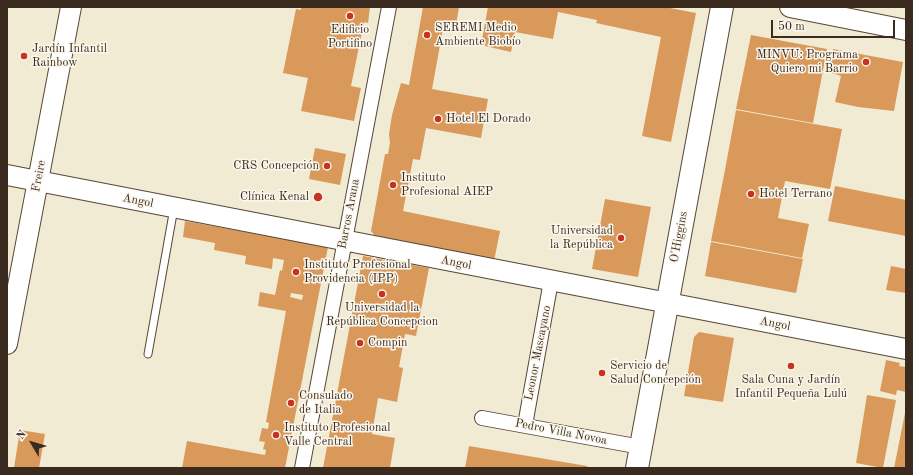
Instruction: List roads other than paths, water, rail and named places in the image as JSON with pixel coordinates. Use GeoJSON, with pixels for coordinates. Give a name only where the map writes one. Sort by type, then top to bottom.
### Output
{"type":"FeatureCollection","features":[{"type":"Feature","properties":{"kind":"main road","name":"O'Higgins"},"geometry":{"type":"LineString","coordinates":[[639,458],[722,7]]}},
{"type":"Feature","properties":{"kind":"street","name":"Freire"},"geometry":{"type":"LineString","coordinates":[[7,344],[71,7]]}},
{"type":"Feature","properties":{"kind":"street","name":"Barros Arana"},"geometry":{"type":"LineString","coordinates":[[302,468],[389,7]]}},
{"type":"Feature","properties":{"kind":"street"},"geometry":{"type":"LineString","coordinates":[[790,7],[906,30]]}},
{"type":"Feature","properties":{"kind":"street","name":"Angol"},"geometry":{"type":"LineString","coordinates":[[7,175],[906,349]]}},
{"type":"Feature","properties":{"kind":"street","name":"Leonor Mascayano"},"geometry":{"type":"LineString","coordinates":[[525,425],[551,281]]}},
{"type":"Feature","properties":{"kind":"street","name":"Pedro Villa Novoa"},"geometry":{"type":"LineString","coordinates":[[482,418],[525,425],[639,458]]}},
{"type":"Feature","properties":{"kind":"lane"},"geometry":{"type":"LineString","coordinates":[[148,354],[174,208]]}},
{"type":"Feature","properties":{"kind":"place","name":"Edificio Portifino"},"geometry":{"type":"Point","coordinates":[350,16]}},
{"type":"Feature","properties":{"kind":"place","name":"SEREMI Medio Ambiente Biobío"},"geometry":{"type":"Point","coordinates":[427,35]}},
{"type":"Feature","properties":{"kind":"place","name":"Jardín Infantil Rainbow"},"geometry":{"type":"Point","coordinates":[24,56]}},
{"type":"Feature","properties":{"kind":"place","name":"MINVU: Programa Quiero mi Barrio"},"geometry":{"type":"Point","coordinates":[866,62]}},
{"type":"Feature","properties":{"kind":"place","name":"Hotel El Dorado"},"geometry":{"type":"Point","coordinates":[438,119]}},
{"type":"Feature","properties":{"kind":"place","name":"CRS Concepción"},"geometry":{"type":"Point","coordinates":[327,166]}},
{"type":"Feature","properties":{"kind":"place","name":"Instituto Profesional AIEP"},"geometry":{"type":"Point","coordinates":[393,185]}},
{"type":"Feature","properties":{"kind":"place","name":"Hotel Terrano"},"geometry":{"type":"Point","coordinates":[751,194]}},
{"type":"Feature","properties":{"kind":"place","name":"Clínica Kenal"},"geometry":{"type":"Point","coordinates":[318,197]}},
{"type":"Feature","properties":{"kind":"place","name":"Universidad la República"},"geometry":{"type":"Point","coordinates":[621,238]}},
{"type":"Feature","properties":{"kind":"place","name":"Instituto Profesional Providencia (IPP)"},"geometry":{"type":"Point","coordinates":[296,272]}},
{"type":"Feature","properties":{"kind":"place","name":"Universidad la República Concepcion"},"geometry":{"type":"Point","coordinates":[382,294]}},
{"type":"Feature","properties":{"kind":"place","name":"Compin"},"geometry":{"type":"Point","coordinates":[360,343]}},
{"type":"Feature","properties":{"kind":"place","name":"Sala Cuna y Jardín Infantil Pequeña Lulú"},"geometry":{"type":"Point","coordinates":[791,366]}},
{"type":"Feature","properties":{"kind":"place","name":"Servicio de Salud Concepción"},"geometry":{"type":"Point","coordinates":[602,373]}},
{"type":"Feature","properties":{"kind":"place","name":"Consulado de Italia"},"geometry":{"type":"Point","coordinates":[291,403]}},
{"type":"Feature","properties":{"kind":"place","name":"Instituto Profesional Valle Central"},"geometry":{"type":"Point","coordinates":[276,435]}}]}
